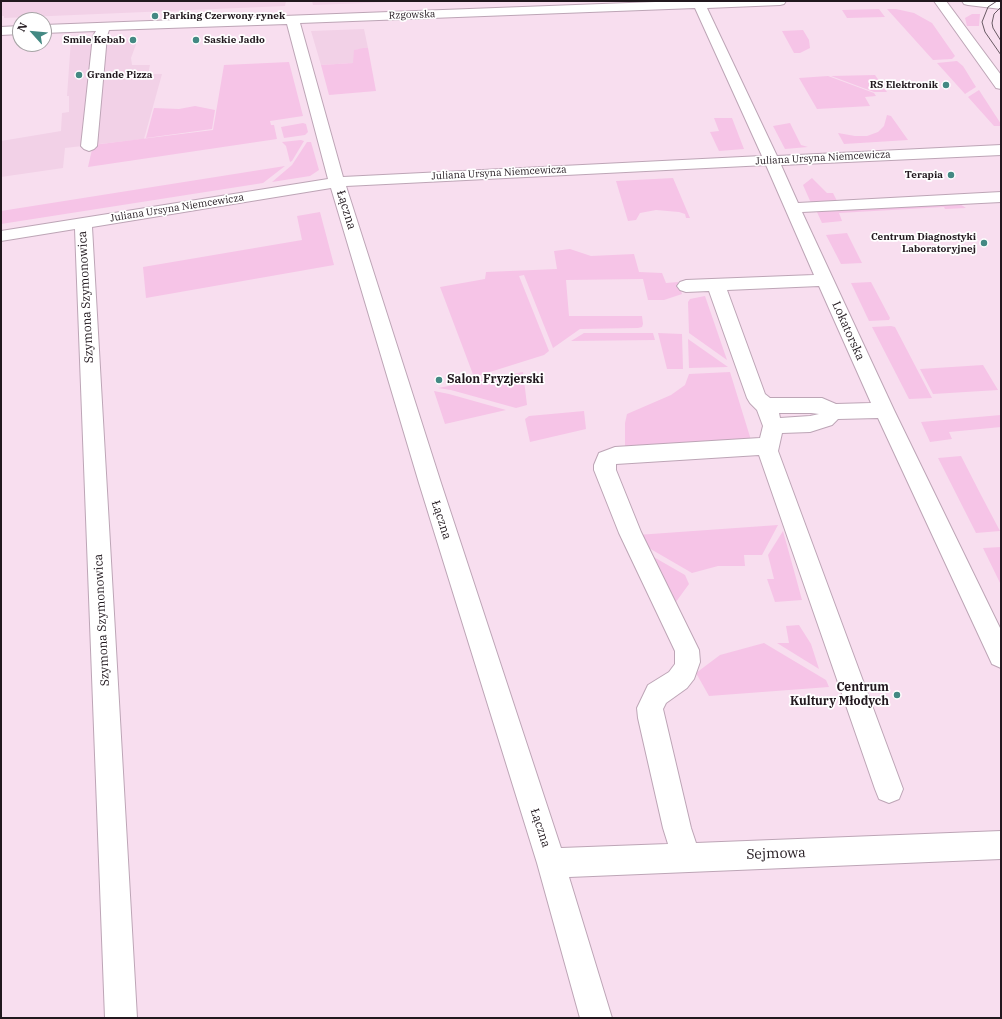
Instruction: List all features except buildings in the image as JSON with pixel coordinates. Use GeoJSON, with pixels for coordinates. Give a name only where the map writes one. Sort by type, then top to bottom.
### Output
{"type":"FeatureCollection","features":[{"type":"Feature","properties":{"kind":"street","name":"Rzgowska"},"geometry":{"type":"LineString","coordinates":[[52,29],[387,16],[462,7],[699,4],[780,1]]}},
{"type":"Feature","properties":{"kind":"street"},"geometry":{"type":"LineString","coordinates":[[940,1],[1001,85]]}},
{"type":"Feature","properties":{"kind":"street"},"geometry":{"type":"LineString","coordinates":[[968,1],[993,4],[1001,16]]}},
{"type":"Feature","properties":{"kind":"street"},"geometry":{"type":"LineString","coordinates":[[320,18],[322,3]]}},
{"type":"Feature","properties":{"kind":"street"},"geometry":{"type":"LineString","coordinates":[[381,4],[387,16]]}},
{"type":"Feature","properties":{"kind":"street","name":"Lokatorska"},"geometry":{"type":"LineString","coordinates":[[699,4],[772,161],[884,410],[1001,656]]}},
{"type":"Feature","properties":{"kind":"street","name":"Łączna"},"geometry":{"type":"LineString","coordinates":[[292,19],[337,182],[430,483],[551,863],[596,1018]]}},
{"type":"Feature","properties":{"kind":"street"},"geometry":{"type":"LineString","coordinates":[[88,146],[100,36],[104,27]]}},
{"type":"Feature","properties":{"kind":"street"},"geometry":{"type":"LineString","coordinates":[[1,31],[12,30]]}},
{"type":"Feature","properties":{"kind":"street","name":"Juliana Ursyna Niemcewicza"},"geometry":{"type":"LineString","coordinates":[[1,236],[337,182],[360,180],[1001,150]]}},
{"type":"Feature","properties":{"kind":"street"},"geometry":{"type":"LineString","coordinates":[[792,208],[1001,197]]}},
{"type":"Feature","properties":{"kind":"street","name":"Szymona Szymonowica"},"geometry":{"type":"LineString","coordinates":[[83,223],[121,1018]]}},
{"type":"Feature","properties":{"kind":"street"},"geometry":{"type":"LineString","coordinates":[[686,286],[825,280]]}},
{"type":"Feature","properties":{"kind":"street"},"geometry":{"type":"LineString","coordinates":[[716,285],[756,398],[769,426],[768,452],[890,789]]}},
{"type":"Feature","properties":{"kind":"street"},"geometry":{"type":"LineString","coordinates":[[687,858],[677,828],[651,718],[650,708],[657,694],[678,680],[685,671],[688,662],[687,650],[630,533],[605,470],[606,459],[615,455],[769,426],[811,405],[822,406],[833,412],[884,410]]}},
{"type":"Feature","properties":{"kind":"street","name":"Sejmowa"},"geometry":{"type":"LineString","coordinates":[[551,863],[1001,845]]}},
{"type":"Feature","properties":{"kind":"shaded area"},"geometry":{"type":"Polygon","coordinates":[[[1,1],[286,1],[285,6],[52,16],[52,12],[12,12],[12,18],[4,18],[4,16],[1,16],[1,1]]]}},
{"type":"Feature","properties":{"kind":"shaded area"},"geometry":{"type":"Polygon","coordinates":[[[312,1],[389,1],[390,2],[313,5],[312,1]]]}},
{"type":"Feature","properties":{"kind":"shaded area"},"geometry":{"type":"Polygon","coordinates":[[[879,9],[885,17],[847,18],[842,10],[879,9]]]}},
{"type":"Feature","properties":{"kind":"shaded area"},"geometry":{"type":"Polygon","coordinates":[[[887,9],[896,9],[914,13],[932,23],[955,56],[952,59],[933,60],[887,9]]]}},
{"type":"Feature","properties":{"kind":"shaded area"},"geometry":{"type":"Polygon","coordinates":[[[972,14],[980,14],[979,26],[967,26],[965,18],[972,14]]]}},
{"type":"Feature","properties":{"kind":"shaded area"},"geometry":{"type":"Polygon","coordinates":[[[364,29],[368,48],[354,50],[354,63],[321,65],[311,31],[364,29]]]}},
{"type":"Feature","properties":{"kind":"shaded area"},"geometry":{"type":"Polygon","coordinates":[[[803,30],[809,40],[810,48],[800,53],[794,53],[782,31],[803,30]]]}},
{"type":"Feature","properties":{"kind":"shaded area"},"geometry":{"type":"Polygon","coordinates":[[[138,39],[131,58],[132,65],[150,65],[148,74],[162,74],[144,139],[65,148],[63,168],[1,177],[1,141],[61,131],[62,113],[69,112],[69,96],[67,96],[71,40],[138,39]]]}},
{"type":"Feature","properties":{"kind":"shaded area"},"geometry":{"type":"Polygon","coordinates":[[[368,48],[376,91],[329,95],[321,65],[353,63],[354,50],[368,48]]]}},
{"type":"Feature","properties":{"kind":"shaded area"},"geometry":{"type":"Polygon","coordinates":[[[957,61],[963,66],[976,87],[965,94],[937,63],[957,61]]]}},
{"type":"Feature","properties":{"kind":"shaded area"},"geometry":{"type":"Polygon","coordinates":[[[289,62],[303,116],[270,121],[271,125],[274,125],[277,139],[88,167],[93,145],[213,130],[224,65],[289,62]]]}},
{"type":"Feature","properties":{"kind":"shaded area"},"geometry":{"type":"Polygon","coordinates":[[[875,75],[887,92],[874,92],[831,76],[875,75]]]}},
{"type":"Feature","properties":{"kind":"shaded area"},"geometry":{"type":"Polygon","coordinates":[[[828,76],[874,93],[876,96],[865,97],[870,106],[817,109],[799,78],[828,76]]]}},
{"type":"Feature","properties":{"kind":"shaded area"},"geometry":{"type":"Polygon","coordinates":[[[979,90],[1001,126],[994,126],[968,97],[979,90]]]}},
{"type":"Feature","properties":{"kind":"shaded area"},"geometry":{"type":"Polygon","coordinates":[[[195,106],[215,110],[212,129],[146,138],[154,108],[179,109],[195,106]]]}},
{"type":"Feature","properties":{"kind":"shaded area"},"geometry":{"type":"Polygon","coordinates":[[[887,115],[891,116],[908,140],[844,144],[838,133],[855,136],[867,136],[878,132],[884,126],[887,115]]]}},
{"type":"Feature","properties":{"kind":"shaded area"},"geometry":{"type":"Polygon","coordinates":[[[714,118],[732,118],[744,149],[719,151],[710,132],[719,131],[714,118]]]}},
{"type":"Feature","properties":{"kind":"shaded area"},"geometry":{"type":"Polygon","coordinates":[[[303,123],[306,124],[308,132],[305,135],[284,138],[281,127],[303,123]]]}},
{"type":"Feature","properties":{"kind":"shaded area"},"geometry":{"type":"Polygon","coordinates":[[[790,123],[801,145],[808,147],[785,149],[773,126],[790,123]]]}},
{"type":"Feature","properties":{"kind":"shaded area"},"geometry":{"type":"Polygon","coordinates":[[[304,141],[290,162],[286,146],[282,142],[304,141]]]}},
{"type":"Feature","properties":{"kind":"shaded area"},"geometry":{"type":"Polygon","coordinates":[[[307,142],[311,142],[319,170],[310,176],[272,182],[292,165],[307,142]]]}},
{"type":"Feature","properties":{"kind":"shaded area"},"geometry":{"type":"Polygon","coordinates":[[[285,166],[263,183],[1,224],[1,211],[285,166]]]}},
{"type":"Feature","properties":{"kind":"shaded area"},"geometry":{"type":"Polygon","coordinates":[[[673,178],[690,218],[686,218],[685,214],[679,212],[656,210],[640,213],[636,220],[628,221],[616,181],[673,178]]]}},
{"type":"Feature","properties":{"kind":"shaded area"},"geometry":{"type":"Polygon","coordinates":[[[812,178],[827,193],[833,193],[837,201],[811,203],[803,185],[812,178]]]}},
{"type":"Feature","properties":{"kind":"shaded area"},"geometry":{"type":"Polygon","coordinates":[[[960,204],[966,208],[945,209],[944,207],[839,213],[842,221],[822,223],[816,210],[960,204]]]}},
{"type":"Feature","properties":{"kind":"shaded area"},"geometry":{"type":"Polygon","coordinates":[[[320,212],[334,265],[146,298],[143,267],[302,240],[297,216],[320,212]]]}},
{"type":"Feature","properties":{"kind":"shaded area"},"geometry":{"type":"Polygon","coordinates":[[[847,233],[862,263],[841,264],[826,235],[847,233]]]}},
{"type":"Feature","properties":{"kind":"shaded area"},"geometry":{"type":"Polygon","coordinates":[[[570,249],[591,256],[634,254],[639,272],[662,273],[666,283],[678,282],[682,294],[664,300],[648,300],[643,279],[566,280],[569,316],[642,316],[643,324],[642,327],[638,328],[580,329],[553,348],[524,275],[519,276],[549,351],[544,355],[474,377],[440,287],[485,279],[486,272],[557,269],[554,251],[570,249]]]}},
{"type":"Feature","properties":{"kind":"shaded area"},"geometry":{"type":"Polygon","coordinates":[[[871,282],[890,318],[889,320],[869,321],[851,283],[871,282]]]}},
{"type":"Feature","properties":{"kind":"shaded area"},"geometry":{"type":"Polygon","coordinates":[[[705,296],[727,360],[689,333],[688,302],[690,299],[705,296]]]}},
{"type":"Feature","properties":{"kind":"shaded area"},"geometry":{"type":"Polygon","coordinates":[[[872,327],[895,327],[932,398],[909,399],[872,327]]]}},
{"type":"Feature","properties":{"kind":"shaded area"},"geometry":{"type":"Polygon","coordinates":[[[584,333],[653,333],[655,340],[571,341],[584,333]]]}},
{"type":"Feature","properties":{"kind":"shaded area"},"geometry":{"type":"Polygon","coordinates":[[[658,333],[682,334],[683,369],[667,369],[658,333]]]}},
{"type":"Feature","properties":{"kind":"shaded area"},"geometry":{"type":"Polygon","coordinates":[[[688,339],[728,367],[689,368],[688,339]]]}},
{"type":"Feature","properties":{"kind":"shaded area"},"geometry":{"type":"Polygon","coordinates":[[[983,365],[998,390],[933,394],[920,369],[983,365]]]}},
{"type":"Feature","properties":{"kind":"shaded area"},"geometry":{"type":"Polygon","coordinates":[[[523,372],[527,405],[516,408],[451,390],[438,388],[523,372]]]}},
{"type":"Feature","properties":{"kind":"shaded area"},"geometry":{"type":"Polygon","coordinates":[[[730,372],[751,440],[625,450],[625,423],[627,414],[671,395],[685,385],[689,374],[730,372]]]}},
{"type":"Feature","properties":{"kind":"shaded area"},"geometry":{"type":"Polygon","coordinates":[[[434,391],[449,394],[506,410],[445,424],[434,391]]]}},
{"type":"Feature","properties":{"kind":"shaded area"},"geometry":{"type":"Polygon","coordinates":[[[584,411],[586,429],[530,442],[525,419],[529,416],[584,411]]]}},
{"type":"Feature","properties":{"kind":"shaded area"},"geometry":{"type":"Polygon","coordinates":[[[1001,415],[1001,427],[949,432],[952,439],[930,442],[921,422],[1001,415]]]}},
{"type":"Feature","properties":{"kind":"shaded area"},"geometry":{"type":"Polygon","coordinates":[[[961,456],[1000,531],[976,533],[938,458],[961,456]]]}},
{"type":"Feature","properties":{"kind":"shaded area"},"geometry":{"type":"Polygon","coordinates":[[[778,525],[762,555],[744,555],[745,566],[718,566],[692,573],[642,544],[637,535],[778,525]]]}},
{"type":"Feature","properties":{"kind":"shaded area"},"geometry":{"type":"Polygon","coordinates":[[[783,531],[802,600],[775,602],[767,579],[774,579],[768,555],[783,531]]]}},
{"type":"Feature","properties":{"kind":"shaded area"},"geometry":{"type":"Polygon","coordinates":[[[1001,547],[1001,585],[983,548],[1001,547]]]}},
{"type":"Feature","properties":{"kind":"shaded area"},"geometry":{"type":"Polygon","coordinates":[[[645,552],[685,575],[689,584],[673,606],[645,552]]]}},
{"type":"Feature","properties":{"kind":"shaded area"},"geometry":{"type":"Polygon","coordinates":[[[799,625],[811,644],[819,669],[777,643],[789,643],[786,626],[799,625]]]}},
{"type":"Feature","properties":{"kind":"shaded area"},"geometry":{"type":"Polygon","coordinates":[[[764,643],[826,680],[829,687],[709,696],[696,673],[720,655],[764,643]]]}},
{"type":"Feature","properties":{"kind":"tram line"},"geometry":{"type":"LineString","coordinates":[[997,1],[988,7],[982,22],[985,32],[1001,55]]}},
{"type":"Feature","properties":{"kind":"tram line"},"geometry":{"type":"LineString","coordinates":[[1001,7],[994,14],[992,23],[993,28],[1001,41]]}},
{"type":"Feature","properties":{"kind":"place","name":"Parking Czerwony rynek"},"geometry":{"type":"Point","coordinates":[155,16]}},
{"type":"Feature","properties":{"kind":"place","name":"Smile Kebab"},"geometry":{"type":"Point","coordinates":[133,40]}},
{"type":"Feature","properties":{"kind":"place","name":"Saskie Jadło"},"geometry":{"type":"Point","coordinates":[196,40]}},
{"type":"Feature","properties":{"kind":"place","name":"Grande Pizza"},"geometry":{"type":"Point","coordinates":[79,75]}},
{"type":"Feature","properties":{"kind":"place","name":"RS Elektronik"},"geometry":{"type":"Point","coordinates":[946,85]}},
{"type":"Feature","properties":{"kind":"place","name":"Terapia"},"geometry":{"type":"Point","coordinates":[951,175]}},
{"type":"Feature","properties":{"kind":"place","name":"Centrum Diagnostyki Laboratoryjnej"},"geometry":{"type":"Point","coordinates":[984,243]}},
{"type":"Feature","properties":{"kind":"place","name":"Salon Fryzjerski"},"geometry":{"type":"Point","coordinates":[439,380]}},
{"type":"Feature","properties":{"kind":"place","name":"Centrum Kultury Młodych"},"geometry":{"type":"Point","coordinates":[897,695]}}]}
